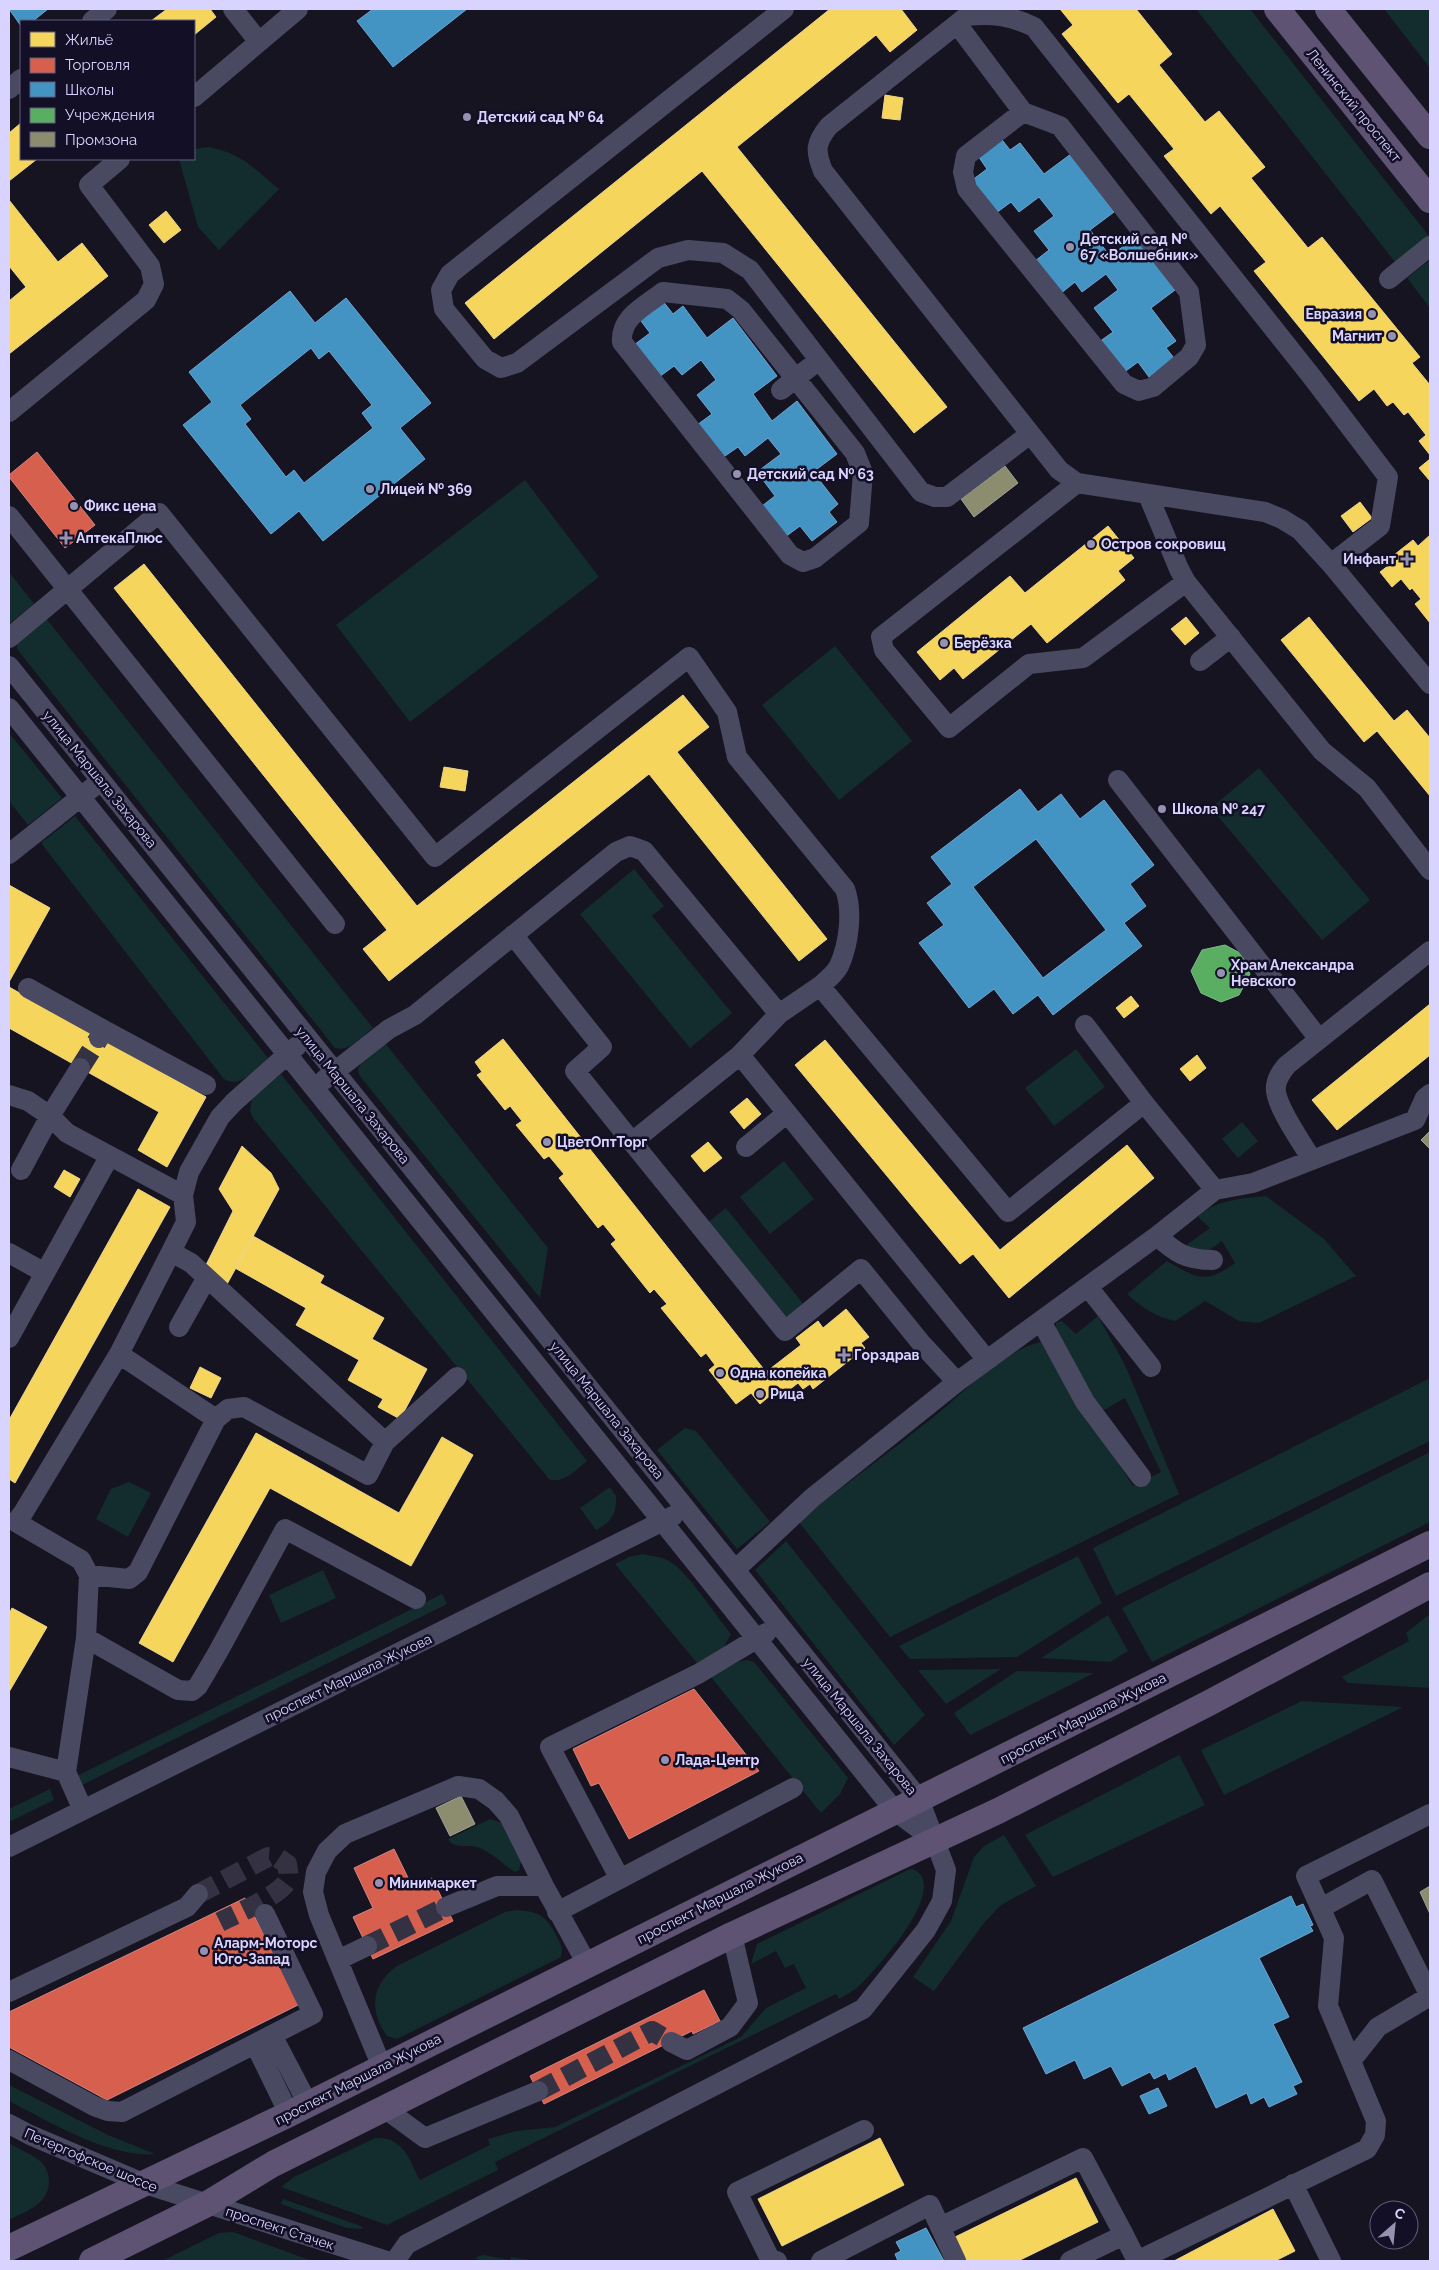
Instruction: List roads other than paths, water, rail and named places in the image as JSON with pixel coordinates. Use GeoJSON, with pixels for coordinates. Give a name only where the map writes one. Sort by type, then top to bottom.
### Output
{"type":"FeatureCollection","features":[{"type":"Feature","properties":{"kind":"main road","name":"Ленинский проспект"},"geometry":{"type":"LineString","coordinates":[[1277,9],[1430,200]]}},
{"type":"Feature","properties":{"kind":"main road"},"geometry":{"type":"LineString","coordinates":[[1328,9],[1430,136]]}},
{"type":"Feature","properties":{"kind":"main road","name":"проспект Маршала Жукова"},"geometry":{"type":"LineString","coordinates":[[9,2248],[298,2109],[1430,1544]]}},
{"type":"Feature","properties":{"kind":"main road"},"geometry":{"type":"LineString","coordinates":[[92,2261],[207,2204],[273,2164],[732,1935],[998,1811],[1430,1585]]}},
{"type":"Feature","properties":{"kind":"street"},"geometry":{"type":"LineString","coordinates":[[93,20],[107,9]]}},
{"type":"Feature","properties":{"kind":"street"},"geometry":{"type":"LineString","coordinates":[[233,9],[259,42]]}},
{"type":"Feature","properties":{"kind":"street"},"geometry":{"type":"LineString","coordinates":[[195,96],[298,9]]}},
{"type":"Feature","properties":{"kind":"street"},"geometry":{"type":"LineString","coordinates":[[784,9],[450,274],[441,290],[444,309],[485,359],[501,368],[517,363],[658,258],[688,250],[723,253],[750,270],[921,492],[935,497],[947,497],[1030,434]]}},
{"type":"Feature","properties":{"kind":"street"},"geometry":{"type":"LineString","coordinates":[[1332,564],[1380,526],[1388,477],[1312,377],[1034,27],[1014,17],[988,13],[961,16],[829,126],[819,138],[817,155],[823,171],[1059,470],[1077,483],[1265,512],[1282,519],[1300,530],[1332,564],[1430,684]]}},
{"type":"Feature","properties":{"kind":"street"},"geometry":{"type":"LineString","coordinates":[[961,16],[1023,112],[1060,126],[1189,292],[1196,344],[1189,357],[1153,386],[1138,391],[1124,384],[967,189],[964,172],[966,156],[1023,112]]}},
{"type":"Feature","properties":{"kind":"street"},"geometry":{"type":"LineString","coordinates":[[9,89],[20,80]]}},
{"type":"Feature","properties":{"kind":"street"},"geometry":{"type":"LineString","coordinates":[[9,412],[146,300],[154,284],[150,266],[89,184],[119,160]]}},
{"type":"Feature","properties":{"kind":"street"},"geometry":{"type":"LineString","coordinates":[[1389,279],[1430,246]]}},
{"type":"Feature","properties":{"kind":"street"},"geometry":{"type":"LineString","coordinates":[[663,292],[728,299],[740,310],[788,384],[855,453],[863,473],[859,523],[815,558],[803,562],[790,555],[634,358],[622,342],[621,331],[630,318],[663,292]]}},
{"type":"Feature","properties":{"kind":"street"},"geometry":{"type":"LineString","coordinates":[[788,384],[819,360]]}},
{"type":"Feature","properties":{"kind":"street"},"geometry":{"type":"LineString","coordinates":[[1077,483],[881,637],[884,650],[949,728],[1029,664],[1083,658],[1186,582]]}},
{"type":"Feature","properties":{"kind":"street"},"geometry":{"type":"LineString","coordinates":[[1148,495],[1186,582],[1322,751],[1366,788],[1430,870]]}},
{"type":"Feature","properties":{"kind":"street"},"geometry":{"type":"LineString","coordinates":[[9,638],[159,513],[435,858],[689,657],[727,712],[737,757],[846,889],[850,902],[844,951],[838,967],[831,977],[779,1014],[740,1055],[632,1142]]}},
{"type":"Feature","properties":{"kind":"street"},"geometry":{"type":"LineString","coordinates":[[9,516],[335,924]]}},
{"type":"Feature","properties":{"kind":"street"},"geometry":{"type":"LineString","coordinates":[[1200,661],[1231,637]]}},
{"type":"Feature","properties":{"kind":"street","name":"улица Маршала Захарова"},"geometry":{"type":"LineString","coordinates":[[9,666],[919,1800],[934,1840]]}},
{"type":"Feature","properties":{"kind":"street","name":"улица Маршала Захарова"},"geometry":{"type":"LineString","coordinates":[[9,708],[895,1811],[934,1840]]}},
{"type":"Feature","properties":{"kind":"street"},"geometry":{"type":"LineString","coordinates":[[1118,780],[1319,1039]]}},
{"type":"Feature","properties":{"kind":"street"},"geometry":{"type":"LineString","coordinates":[[9,854],[101,781]]}},
{"type":"Feature","properties":{"kind":"street"},"geometry":{"type":"LineString","coordinates":[[314,1088],[388,1029],[415,1015],[616,852],[630,846],[644,850],[779,1014]]}},
{"type":"Feature","properties":{"kind":"street"},"geometry":{"type":"LineString","coordinates":[[513,935],[602,1047],[575,1071],[785,1331],[861,1268],[921,1343],[957,1382]]}},
{"type":"Feature","properties":{"kind":"street"},"geometry":{"type":"LineString","coordinates":[[1312,1160],[1278,1099],[1276,1086],[1280,1074],[1287,1065],[1430,951]]}},
{"type":"Feature","properties":{"kind":"street"},"geometry":{"type":"LineString","coordinates":[[820,986],[1008,1212],[1144,1103]]}},
{"type":"Feature","properties":{"kind":"street"},"geometry":{"type":"LineString","coordinates":[[28,988],[102,1034],[206,1085]]}},
{"type":"Feature","properties":{"kind":"street"},"geometry":{"type":"LineString","coordinates":[[1085,1024],[1144,1103],[1215,1190]]}},
{"type":"Feature","properties":{"kind":"street"},"geometry":{"type":"LineString","coordinates":[[83,1810],[66,1772],[86,1638],[89,1575],[81,1560],[11,1523],[23,1513],[119,1354],[186,1222],[183,1195],[189,1172],[220,1117],[287,1054],[308,1038]]}},
{"type":"Feature","properties":{"kind":"street"},"geometry":{"type":"LineString","coordinates":[[740,1055],[987,1360]]}},
{"type":"Feature","properties":{"kind":"street"},"geometry":{"type":"LineString","coordinates":[[21,1170],[50,1116],[80,1068]]}},
{"type":"Feature","properties":{"kind":"street"},"geometry":{"type":"LineString","coordinates":[[735,1570],[812,1498],[957,1382],[1157,1236],[1215,1190],[1253,1183],[1423,1119],[1425,1098],[1430,1094]]}},
{"type":"Feature","properties":{"kind":"street"},"geometry":{"type":"LineString","coordinates":[[9,1095],[28,1101],[50,1116],[67,1133],[183,1195]]}},
{"type":"Feature","properties":{"kind":"street"},"geometry":{"type":"LineString","coordinates":[[746,1147],[787,1113]]}},
{"type":"Feature","properties":{"kind":"street"},"geometry":{"type":"LineString","coordinates":[[9,1338],[109,1157]]}},
{"type":"Feature","properties":{"kind":"street"},"geometry":{"type":"LineString","coordinates":[[1157,1236],[1176,1253],[1197,1260],[1213,1260]]}},
{"type":"Feature","properties":{"kind":"street"},"geometry":{"type":"LineString","coordinates":[[171,1252],[191,1263],[206,1279],[386,1442]]}},
{"type":"Feature","properties":{"kind":"street"},"geometry":{"type":"LineString","coordinates":[[9,1253],[45,1273]]}},
{"type":"Feature","properties":{"kind":"street"},"geometry":{"type":"LineString","coordinates":[[180,1327],[206,1279]]}},
{"type":"Feature","properties":{"kind":"street"},"geometry":{"type":"LineString","coordinates":[[1088,1287],[1151,1367]]}},
{"type":"Feature","properties":{"kind":"street"},"geometry":{"type":"LineString","coordinates":[[1041,1321],[1085,1402],[1141,1477]]}},
{"type":"Feature","properties":{"kind":"street"},"geometry":{"type":"LineString","coordinates":[[119,1354],[216,1419]]}},
{"type":"Feature","properties":{"kind":"street"},"geometry":{"type":"LineString","coordinates":[[89,1575],[129,1579],[138,1572],[216,1419],[228,1409],[244,1407],[368,1474],[386,1442],[457,1377]]}},
{"type":"Feature","properties":{"kind":"street","name":"проспект Маршала Жукова"},"geometry":{"type":"LineString","coordinates":[[9,1847],[686,1510]]}},
{"type":"Feature","properties":{"kind":"street"},"geometry":{"type":"LineString","coordinates":[[86,1638],[178,1690],[192,1691],[198,1686],[218,1652],[285,1529],[416,1599]]}},
{"type":"Feature","properties":{"kind":"street"},"geometry":{"type":"LineString","coordinates":[[620,1879],[550,1747],[698,1674],[757,1640],[778,1624]]}},
{"type":"Feature","properties":{"kind":"street"},"geometry":{"type":"LineString","coordinates":[[9,1757],[66,1772]]}},
{"type":"Feature","properties":{"kind":"street"},"geometry":{"type":"LineString","coordinates":[[382,2067],[319,1915],[314,1892],[316,1872],[327,1851],[345,1834],[458,1786],[478,1789],[496,1801],[509,1816],[557,1912],[587,1964]]}},
{"type":"Feature","properties":{"kind":"street"},"geometry":{"type":"LineString","coordinates":[[557,1912],[793,1788]]}},
{"type":"Feature","properties":{"kind":"street"},"geometry":{"type":"LineString","coordinates":[[940,2227],[1083,2158],[1137,2261],[1367,2149],[1375,2135],[1376,2121],[1328,2006],[1334,1938],[1306,1876],[1430,1814]]}},
{"type":"Feature","properties":{"kind":"street"},"geometry":{"type":"LineString","coordinates":[[395,2261],[407,2244],[864,2009],[926,1930],[942,1901],[946,1870],[934,1840]]}},
{"type":"Feature","properties":{"kind":"street"},"geometry":{"type":"LineString","coordinates":[[1321,1908],[1372,1880],[1430,1996],[1378,2027],[1352,2061]]}},
{"type":"Feature","properties":{"kind":"street"},"geometry":{"type":"LineString","coordinates":[[446,1907],[497,1886],[544,1886]]}},
{"type":"Feature","properties":{"kind":"street"},"geometry":{"type":"LineString","coordinates":[[9,1992],[187,1907],[198,1894]]}},
{"type":"Feature","properties":{"kind":"street"},"geometry":{"type":"LineString","coordinates":[[9,2060],[94,2106],[108,2111],[122,2112],[313,2014],[265,1914]]}},
{"type":"Feature","properties":{"kind":"street"},"geometry":{"type":"LineString","coordinates":[[671,2042],[687,2050],[730,2027],[748,2003],[732,1935]]}},
{"type":"Feature","properties":{"kind":"street"},"geometry":{"type":"LineString","coordinates":[[338,1960],[367,1946]]}},
{"type":"Feature","properties":{"kind":"street"},"geometry":{"type":"LineString","coordinates":[[263,2040],[298,2109]]}},
{"type":"Feature","properties":{"kind":"street"},"geometry":{"type":"LineString","coordinates":[[384,2108],[425,2138],[538,2091]]}},
{"type":"Feature","properties":{"kind":"street","name":"Петергофское шоссе"},"geometry":{"type":"LineString","coordinates":[[9,2124],[30,2135],[145,2184],[174,2194]]}},
{"type":"Feature","properties":{"kind":"street"},"geometry":{"type":"LineString","coordinates":[[777,2261],[770,2260],[737,2192],[864,2130]]}},
{"type":"Feature","properties":{"kind":"street"},"geometry":{"type":"LineString","coordinates":[[1292,2184],[1328,2260]]}},
{"type":"Feature","properties":{"kind":"street","name":"проспект Стачек"},"geometry":{"type":"LineString","coordinates":[[174,2194],[387,2261]]}},
{"type":"Feature","properties":{"kind":"street"},"geometry":{"type":"LineString","coordinates":[[821,2261],[930,2206],[956,2261]]}},
{"type":"Feature","properties":{"kind":"street"},"geometry":{"type":"LineString","coordinates":[[1070,2261],[1124,2234]]}},
{"type":"Feature","properties":{"kind":"tunnel"},"geometry":{"type":"LineString","coordinates":[[80,1068],[99,1038]]}},
{"type":"Feature","properties":{"kind":"tunnel"},"geometry":{"type":"LineString","coordinates":[[198,1894],[268,1857],[278,1858],[287,1864],[288,1878],[281,1888],[255,1905],[220,1922]]}},
{"type":"Feature","properties":{"kind":"tunnel"},"geometry":{"type":"LineString","coordinates":[[367,1946],[446,1907]]}},
{"type":"Feature","properties":{"kind":"tunnel"},"geometry":{"type":"LineString","coordinates":[[538,2091],[652,2031],[671,2042]]}},
{"type":"Feature","properties":{"kind":"place","name":"Детский сад № 64"},"geometry":{"type":"Point","coordinates":[467,117]}},
{"type":"Feature","properties":{"kind":"place","name":"Детский сад № 67 «Волшебник»"},"geometry":{"type":"Point","coordinates":[1070,247]}},
{"type":"Feature","properties":{"kind":"place","name":"Евразия"},"geometry":{"type":"Point","coordinates":[1372,314]}},
{"type":"Feature","properties":{"kind":"place","name":"Магнит"},"geometry":{"type":"Point","coordinates":[1392,336]}},
{"type":"Feature","properties":{"kind":"place","name":"Детский сад № 63"},"geometry":{"type":"Point","coordinates":[737,474]}},
{"type":"Feature","properties":{"kind":"place","name":"Лицей № 369"},"geometry":{"type":"Point","coordinates":[370,489]}},
{"type":"Feature","properties":{"kind":"place","name":"Фикс цена"},"geometry":{"type":"Point","coordinates":[74,506]}},
{"type":"Feature","properties":{"kind":"place","name":"АптекаПлюс"},"geometry":{"type":"Point","coordinates":[66,538]}},
{"type":"Feature","properties":{"kind":"place","name":"Остров сокровищ"},"geometry":{"type":"Point","coordinates":[1091,544]}},
{"type":"Feature","properties":{"kind":"place","name":"Инфант"},"geometry":{"type":"Point","coordinates":[1407,559]}},
{"type":"Feature","properties":{"kind":"place","name":"Берёзка"},"geometry":{"type":"Point","coordinates":[944,643]}},
{"type":"Feature","properties":{"kind":"place","name":"Школа № 247"},"geometry":{"type":"Point","coordinates":[1162,809]}},
{"type":"Feature","properties":{"kind":"place","name":"Храм Александра Невского"},"geometry":{"type":"Point","coordinates":[1221,973]}},
{"type":"Feature","properties":{"kind":"place","name":"ЦветОптТорг"},"geometry":{"type":"Point","coordinates":[547,1142]}},
{"type":"Feature","properties":{"kind":"place","name":"Горздрав"},"geometry":{"type":"Point","coordinates":[844,1355]}},
{"type":"Feature","properties":{"kind":"place","name":"Одна копейка"},"geometry":{"type":"Point","coordinates":[720,1373]}},
{"type":"Feature","properties":{"kind":"place","name":"Рица"},"geometry":{"type":"Point","coordinates":[760,1394]}},
{"type":"Feature","properties":{"kind":"place","name":"Лада-Центр"},"geometry":{"type":"Point","coordinates":[665,1760]}},
{"type":"Feature","properties":{"kind":"place","name":"Минимаркет"},"geometry":{"type":"Point","coordinates":[379,1883]}},
{"type":"Feature","properties":{"kind":"place","name":"Аларм-Моторс Юго-Запад"},"geometry":{"type":"Point","coordinates":[204,1951]}}]}
